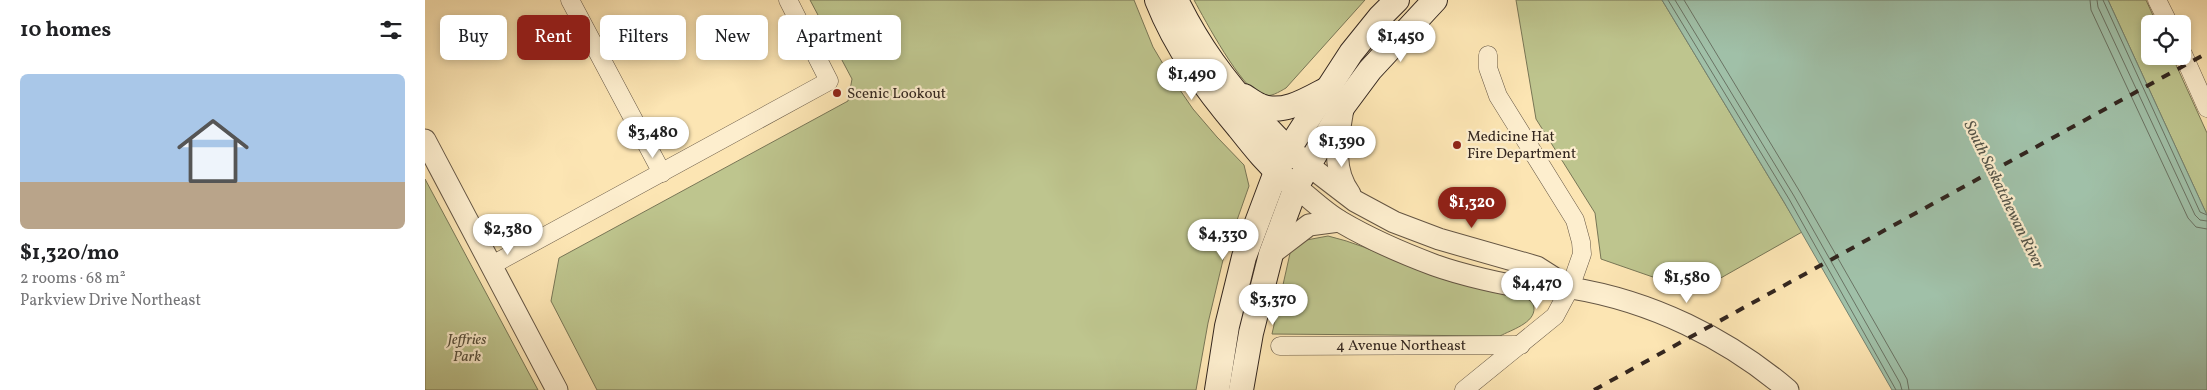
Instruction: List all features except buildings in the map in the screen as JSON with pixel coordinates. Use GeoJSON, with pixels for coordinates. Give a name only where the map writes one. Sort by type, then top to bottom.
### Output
{"type":"FeatureCollection","features":[{"type":"Feature","properties":{"kind":"main road"},"geometry":{"type":"LineString","coordinates":[[1157,0],[1188,63],[1218,103],[1276,172],[1296,187]]}},
{"type":"Feature","properties":{"kind":"main road"},"geometry":{"type":"LineString","coordinates":[[1176,0],[1194,36],[1230,87],[1288,150],[1308,165]]}},
{"type":"Feature","properties":{"kind":"main road"},"geometry":{"type":"LineString","coordinates":[[1241,390],[1251,333],[1271,254],[1296,187],[1308,165],[1336,97],[1351,53],[1380,17],[1397,0]]}},
{"type":"Feature","properties":{"kind":"main road"},"geometry":{"type":"LineString","coordinates":[[1217,390],[1227,326],[1244,257],[1276,172],[1288,150],[1336,97],[1370,70],[1435,0]]}},
{"type":"Feature","properties":{"kind":"main road"},"geometry":{"type":"LineString","coordinates":[[1230,87],[1261,106],[1279,109],[1302,102],[1336,97]]}},
{"type":"Feature","properties":{"kind":"street"},"geometry":{"type":"LineString","coordinates":[[570,0],[662,173]]}},
{"type":"Feature","properties":{"kind":"street"},"geometry":{"type":"LineString","coordinates":[[492,266],[829,81],[788,0]]}},
{"type":"Feature","properties":{"kind":"street"},"geometry":{"type":"LineString","coordinates":[[2157,0],[2164,15]]}},
{"type":"Feature","properties":{"kind":"street"},"geometry":{"type":"LineString","coordinates":[[1464,390],[1555,316],[1570,288],[1582,254],[1575,220],[1498,96],[1488,68],[1488,55]]}},
{"type":"Feature","properties":{"kind":"street"},"geometry":{"type":"LineString","coordinates":[[2188,65],[2207,108]]}},
{"type":"Feature","properties":{"kind":"street"},"geometry":{"type":"LineString","coordinates":[[1336,97],[1338,168],[1343,185],[1355,200]]}},
{"type":"Feature","properties":{"kind":"street"},"geometry":{"type":"LineString","coordinates":[[425,140],[557,390]]}},
{"type":"Feature","properties":{"kind":"street"},"geometry":{"type":"LineString","coordinates":[[1308,165],[1355,200],[1393,222],[1439,239],[1537,267],[1570,288]]}},
{"type":"Feature","properties":{"kind":"street"},"geometry":{"type":"LineString","coordinates":[[1296,187],[1339,221],[1384,245],[1435,265],[1532,288],[1570,288],[1637,304],[1670,316],[1695,327],[1726,346],[1777,387]]}},
{"type":"Feature","properties":{"kind":"street"},"geometry":{"type":"LineString","coordinates":[[1271,254],[1309,225],[1339,221]]}},
{"type":"Feature","properties":{"kind":"street","name":"4 Avenue Northeast"},"geometry":{"type":"LineString","coordinates":[[1280,346],[1521,345]]}},
{"type":"Feature","properties":{"kind":"green space"},"geometry":{"type":"Polygon","coordinates":[[[810,0],[1134,0],[1153,47],[1169,74],[1193,109],[1244,165],[1249,186],[1223,260],[1208,323],[1196,390],[597,390],[551,301],[559,258],[848,101],[852,79],[842,60],[901,60],[901,15],[818,15],[810,0]]]}},
{"type":"Feature","properties":{"kind":"green space"},"geometry":{"type":"Polygon","coordinates":[[[1194,0],[1365,0],[1286,88],[1268,96],[1261,95],[1253,90],[1244,80],[1224,52],[1194,0]]]}},
{"type":"Feature","properties":{"kind":"green space"},"geometry":{"type":"Polygon","coordinates":[[[1516,0],[1662,0],[1802,232],[1696,292],[1601,259],[1595,213],[1536,119],[1516,0]]]}},
{"type":"Feature","properties":{"kind":"green space"},"geometry":{"type":"Polygon","coordinates":[[[2108,0],[2146,0],[2153,15],[2141,15],[2141,65],[2176,65],[2207,133],[2207,215],[2108,0]]]}},
{"type":"Feature","properties":{"kind":"green space","name":"Jeffries Park"},"geometry":{"type":"Polygon","coordinates":[[[425,179],[538,390],[425,390],[425,179]]]}},
{"type":"Feature","properties":{"kind":"green space"},"geometry":{"type":"Polygon","coordinates":[[[1328,236],[1364,247],[1433,276],[1469,286],[1517,294],[1531,302],[1534,308],[1533,313],[1527,322],[1500,336],[1272,334],[1291,249],[1301,241],[1328,236]]]}},
{"type":"Feature","properties":{"kind":"water","name":"South Saskatchewan River"},"geometry":{"type":"Polygon","coordinates":[[[1662,0],[2108,0],[2207,215],[2207,390],[1892,390],[1784,202],[1662,0]]]}},
{"type":"Feature","properties":{"kind":"railway"},"geometry":{"type":"LineString","coordinates":[[1594,390],[2207,53]]}},
{"type":"Feature","properties":{"kind":"place","name":"Scenic Lookout"},"geometry":{"type":"Point","coordinates":[837,93]}},
{"type":"Feature","properties":{"kind":"place","name":"Medicine Hat Fire Department"},"geometry":{"type":"Point","coordinates":[1457,145]}}]}
